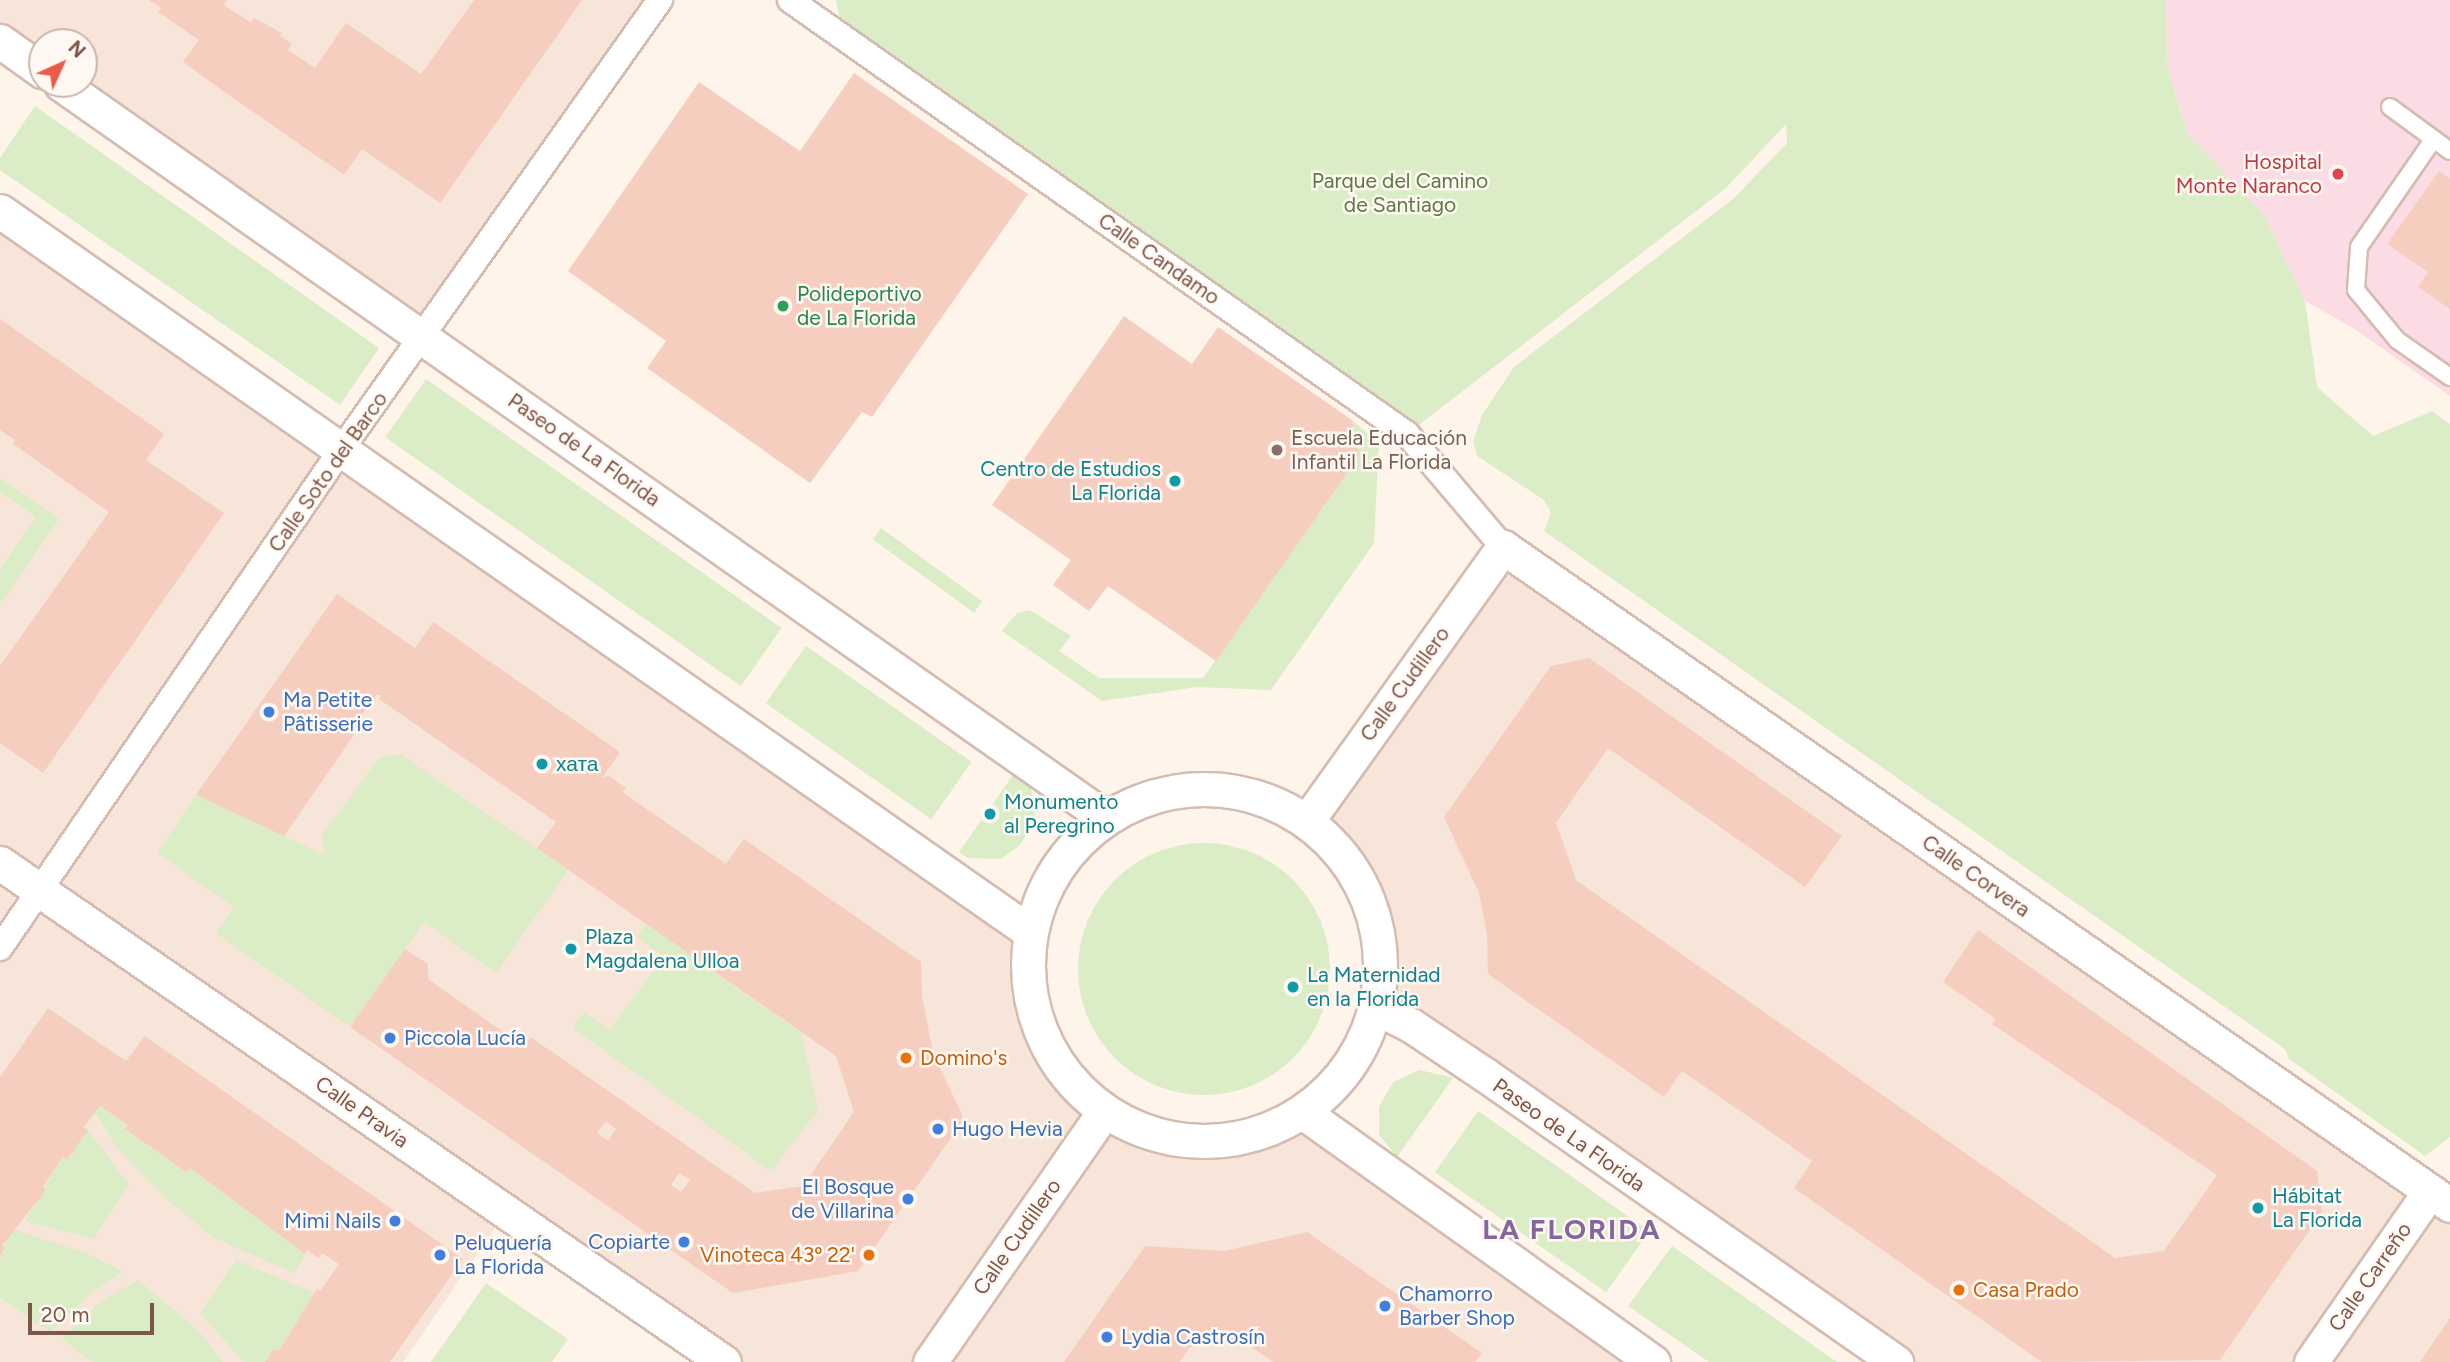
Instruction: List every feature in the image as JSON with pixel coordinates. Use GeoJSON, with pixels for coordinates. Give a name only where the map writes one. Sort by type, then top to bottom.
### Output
{"type":"FeatureCollection","features":[{"type":"Feature","properties":{"kind":"street","name":"Calle Soto del Barco"},"geometry":{"type":"LineString","coordinates":[[0,948],[341,450],[424,337],[660,0]]}},
{"type":"Feature","properties":{"kind":"street","name":"Calle Candamo"},"geometry":{"type":"LineString","coordinates":[[790,0],[1407,433],[1503,547]]}},
{"type":"Feature","properties":{"kind":"street"},"geometry":{"type":"LineString","coordinates":[[0,41],[28,61]]}},
{"type":"Feature","properties":{"kind":"street","name":"Paseo de La Florida"},"geometry":{"type":"LineString","coordinates":[[81,98],[1105,818]]}},
{"type":"Feature","properties":{"kind":"street"},"geometry":{"type":"LineString","coordinates":[[0,211],[1030,932]]}},
{"type":"Feature","properties":{"kind":"street","name":"Calle Cudillero"},"geometry":{"type":"LineString","coordinates":[[1307,821],[1503,547]]}},
{"type":"Feature","properties":{"kind":"street","name":"Calle Corvera"},"geometry":{"type":"LineString","coordinates":[[1503,547],[2440,1198]]}},
{"type":"Feature","properties":{"kind":"street"},"geometry":{"type":"LineString","coordinates":[[1206,788],[1259,797],[1307,821],[1355,872],[1380,938],[1377,1008],[1350,1067],[1304,1113],[1256,1135],[1204,1143],[1152,1135],[1104,1112],[1057,1063],[1031,1000],[1030,932],[1056,868],[1105,818],[1154,795],[1206,788]]}},
{"type":"Feature","properties":{"kind":"street","name":"Calle Pravia"},"geometry":{"type":"LineString","coordinates":[[0,863],[724,1362]]}},
{"type":"Feature","properties":{"kind":"street","name":"Paseo de La Florida"},"geometry":{"type":"LineString","coordinates":[[1377,1008],[1433,1039],[1896,1362]]}},
{"type":"Feature","properties":{"kind":"street","name":"Calle Cudillero"},"geometry":{"type":"LineString","coordinates":[[930,1362],[1104,1112]]}},
{"type":"Feature","properties":{"kind":"street"},"geometry":{"type":"LineString","coordinates":[[1304,1113],[1653,1362]]}},
{"type":"Feature","properties":{"kind":"street","name":"Calle Carreño"},"geometry":{"type":"LineString","coordinates":[[2311,1362],[2440,1198]]}},
{"type":"Feature","properties":{"kind":"lane"},"geometry":{"type":"LineString","coordinates":[[2390,107],[2450,151]]}},
{"type":"Feature","properties":{"kind":"lane"},"geometry":{"type":"LineString","coordinates":[[2433,140],[2359,247],[2356,290],[2397,340],[2450,377]]}},
{"type":"Feature","properties":{"kind":"shaded area"},"geometry":{"type":"Polygon","coordinates":[[[0,0],[655,0],[423,332],[98,94],[98,28],[28,28],[28,57],[0,37],[0,0]]]}},
{"type":"Feature","properties":{"kind":"shaded area","name":"Hospital Monte Naranco"},"geometry":{"type":"Polygon","coordinates":[[[2166,0],[2450,0],[2450,396],[2353,328],[2305,301],[2264,215],[2187,133],[2167,66],[2166,0]]]}},
{"type":"Feature","properties":{"kind":"shaded area"},"geometry":{"type":"Polygon","coordinates":[[[0,213],[1027,933],[1029,1000],[1054,1065],[1100,1111],[1152,1138],[1205,1146],[1258,1139],[1304,1117],[1650,1362],[719,1362],[504,1215],[403,1362],[0,1362],[0,213]]]}},
{"type":"Feature","properties":{"kind":"shaded area"},"geometry":{"type":"Polygon","coordinates":[[[1503,550],[2450,1207],[2450,1362],[1903,1362],[1379,1006],[1382,937],[1359,871],[1311,821],[1503,550]]]}},
{"type":"Feature","properties":{"kind":"green space","name":"Parque del Camino de Santiago"},"geometry":{"type":"Polygon","coordinates":[[[836,0],[2166,0],[2167,66],[2187,133],[2264,215],[2305,301],[2317,387],[2373,436],[2432,411],[2450,424],[2450,1137],[2425,1156],[2289,1059],[2285,1049],[1544,531],[1551,513],[1544,500],[1477,456],[1473,442],[1482,415],[1514,367],[1733,199],[1787,143],[1786,124],[1726,188],[1407,434],[844,38],[836,0]]]}},
{"type":"Feature","properties":{"kind":"green space"},"geometry":{"type":"Polygon","coordinates":[[[35,106],[379,348],[340,405],[0,170],[0,158],[35,106]]]}},
{"type":"Feature","properties":{"kind":"green space"},"geometry":{"type":"Polygon","coordinates":[[[426,379],[782,628],[741,686],[385,437],[426,379]]]}},
{"type":"Feature","properties":{"kind":"green space"},"geometry":{"type":"Polygon","coordinates":[[[1352,420],[1379,443],[1374,543],[1271,690],[1197,687],[1102,701],[1002,631],[1017,613],[1030,610],[1071,636],[1059,651],[1099,678],[1203,678],[1359,456],[1352,420]]]}},
{"type":"Feature","properties":{"kind":"green space"},"geometry":{"type":"Polygon","coordinates":[[[0,478],[59,519],[0,604],[0,570],[36,517],[0,492],[0,478]]]}},
{"type":"Feature","properties":{"kind":"green space"},"geometry":{"type":"Polygon","coordinates":[[[881,528],[982,601],[974,613],[873,539],[881,528]]]}},
{"type":"Feature","properties":{"kind":"green space"},"geometry":{"type":"Polygon","coordinates":[[[806,646],[971,762],[931,819],[766,703],[806,646]]]}},
{"type":"Feature","properties":{"kind":"green space"},"geometry":{"type":"Polygon","coordinates":[[[400,754],[568,870],[496,973],[424,922],[350,1027],[216,933],[234,907],[157,853],[196,795],[325,855],[322,835],[379,758],[400,754]]]}},
{"type":"Feature","properties":{"kind":"green space"},"geometry":{"type":"Polygon","coordinates":[[[1015,772],[1031,788],[1035,808],[1031,828],[1020,845],[1001,859],[968,858],[959,852],[1015,772]]]}},
{"type":"Feature","properties":{"kind":"green space"},"geometry":{"type":"Polygon","coordinates":[[[1204,843],[1241,848],[1274,864],[1293,880],[1309,899],[1325,932],[1330,969],[1325,1006],[1309,1039],[1293,1058],[1274,1074],[1241,1090],[1204,1095],[1167,1090],[1134,1074],[1115,1058],[1099,1039],[1083,1006],[1078,969],[1083,932],[1099,899],[1115,880],[1134,864],[1167,848],[1204,843]]]}},
{"type":"Feature","properties":{"kind":"green space"},"geometry":{"type":"Polygon","coordinates":[[[646,924],[801,1033],[818,1110],[771,1171],[573,1028],[584,1012],[610,1030],[664,957],[637,937],[646,924]]]}},
{"type":"Feature","properties":{"kind":"green space"},"geometry":{"type":"Polygon","coordinates":[[[1420,1070],[1453,1078],[1397,1157],[1379,1135],[1379,1107],[1393,1082],[1420,1070]]]}},
{"type":"Feature","properties":{"kind":"green space"},"geometry":{"type":"Polygon","coordinates":[[[100,1106],[128,1125],[125,1130],[186,1172],[190,1168],[305,1254],[294,1273],[212,1237],[168,1200],[117,1148],[95,1112],[100,1106]]]}},
{"type":"Feature","properties":{"kind":"green space"},"geometry":{"type":"Polygon","coordinates":[[[1478,1111],[1649,1231],[1606,1292],[1435,1172],[1478,1111]]]}},
{"type":"Feature","properties":{"kind":"green space"},"geometry":{"type":"Polygon","coordinates":[[[88,1130],[129,1185],[93,1239],[25,1221],[63,1157],[67,1160],[88,1130]]]}},
{"type":"Feature","properties":{"kind":"green space"},"geometry":{"type":"Polygon","coordinates":[[[13,1230],[86,1253],[123,1272],[89,1295],[50,1332],[0,1298],[0,1256],[13,1230]]]}},
{"type":"Feature","properties":{"kind":"green space"},"geometry":{"type":"Polygon","coordinates":[[[1672,1246],[1837,1362],[1709,1362],[1628,1306],[1672,1246]]]}},
{"type":"Feature","properties":{"kind":"green space"},"geometry":{"type":"Polygon","coordinates":[[[236,1260],[314,1293],[279,1351],[274,1349],[265,1362],[244,1362],[200,1313],[236,1260]]]}},
{"type":"Feature","properties":{"kind":"green space"},"geometry":{"type":"Polygon","coordinates":[[[138,1280],[199,1331],[223,1362],[93,1362],[62,1339],[102,1301],[138,1280]]]}},
{"type":"Feature","properties":{"kind":"green space"},"geometry":{"type":"Polygon","coordinates":[[[486,1283],[568,1339],[552,1362],[431,1362],[486,1283]]]}},
{"type":"Feature","properties":{"kind":"building"},"geometry":{"type":"Polygon","coordinates":[[[149,0],[227,0],[224,5],[251,23],[254,18],[282,33],[280,36],[292,44],[288,50],[315,68],[346,23],[421,74],[474,0],[582,0],[440,203],[362,149],[344,175],[226,93],[183,62],[199,40],[158,12],[161,8],[149,0]]]}},
{"type":"Feature","properties":{"kind":"building","name":"Polideportivo de La Florida"},"geometry":{"type":"Polygon","coordinates":[[[854,73],[1028,194],[872,417],[862,412],[810,483],[647,368],[666,341],[568,271],[699,82],[800,151],[854,73]]]}},
{"type":"Feature","properties":{"kind":"building"},"geometry":{"type":"Polygon","coordinates":[[[2439,171],[2450,179],[2450,309],[2418,287],[2428,272],[2387,244],[2439,171]]]}},
{"type":"Feature","properties":{"kind":"building","name":"Centro de Estudios La Florida"},"geometry":{"type":"Polygon","coordinates":[[[1124,316],[1192,364],[1218,327],[1352,420],[1359,456],[1216,661],[1108,586],[1089,611],[1053,585],[1071,560],[992,505],[1124,316]]]}},
{"type":"Feature","properties":{"kind":"building"},"geometry":{"type":"Polygon","coordinates":[[[0,319],[164,434],[146,460],[224,513],[43,773],[0,743],[0,666],[109,512],[13,444],[15,440],[0,430],[0,319]]]}},
{"type":"Feature","properties":{"kind":"building"},"geometry":{"type":"Polygon","coordinates":[[[337,594],[415,648],[433,622],[620,752],[602,778],[609,776],[626,788],[622,792],[726,864],[744,839],[921,962],[922,996],[933,1053],[964,1119],[858,1271],[733,1293],[350,1027],[405,949],[428,964],[428,979],[519,1043],[532,1038],[755,1193],[803,1186],[854,1112],[836,1056],[537,848],[556,822],[379,699],[381,695],[376,695],[357,722],[361,725],[284,836],[196,795],[337,594]],[[606,1121],[597,1133],[608,1141],[616,1129],[606,1121]],[[679,1173],[671,1185],[681,1192],[690,1180],[679,1173]]]}},
{"type":"Feature","properties":{"kind":"building"},"geometry":{"type":"Polygon","coordinates":[[[1589,658],[1842,836],[1805,887],[1608,748],[1556,823],[1576,880],[2115,1258],[2164,1251],[2217,1175],[1992,1024],[1996,1019],[1943,982],[1978,930],[2317,1171],[2322,1212],[2220,1360],[2042,1362],[1794,1188],[1812,1161],[1768,1130],[1682,1071],[1664,1097],[1488,974],[1487,934],[1479,893],[1444,817],[1551,666],[1589,658]]]}},
{"type":"Feature","properties":{"kind":"building"},"geometry":{"type":"Polygon","coordinates":[[[48,1008],[126,1061],[145,1036],[463,1259],[390,1362],[265,1362],[274,1349],[279,1351],[317,1289],[320,1291],[339,1264],[322,1253],[319,1258],[307,1250],[305,1254],[190,1168],[186,1172],[125,1129],[128,1125],[100,1106],[84,1127],[88,1130],[67,1160],[63,1157],[43,1187],[46,1190],[2,1246],[5,1248],[0,1256],[0,1077],[48,1008]]]}},
{"type":"Feature","properties":{"kind":"building"},"geometry":{"type":"Polygon","coordinates":[[[1307,1232],[1482,1353],[1475,1362],[1273,1362],[1243,1341],[1190,1347],[1180,1362],[1064,1362],[1145,1246],[1225,1251],[1307,1232]]]}},
{"type":"Feature","properties":{"kind":"building"},"geometry":{"type":"Polygon","coordinates":[[[2450,1318],[2450,1362],[2420,1362],[2450,1318]]]}},
{"type":"Feature","properties":{"kind":"place","name":"Hospital Monte Naranco"},"geometry":{"type":"Point","coordinates":[2338,174]}},
{"type":"Feature","properties":{"kind":"place","name":"Polideportivo de La Florida"},"geometry":{"type":"Point","coordinates":[783,306]}},
{"type":"Feature","properties":{"kind":"place","name":"Escuela Educación Infantil La Florida"},"geometry":{"type":"Point","coordinates":[1277,450]}},
{"type":"Feature","properties":{"kind":"place","name":"Centro de Estudios La Florida"},"geometry":{"type":"Point","coordinates":[1175,481]}},
{"type":"Feature","properties":{"kind":"place","name":"Ma Petite Pâtisserie"},"geometry":{"type":"Point","coordinates":[269,712]}},
{"type":"Feature","properties":{"kind":"place","name":"хата"},"geometry":{"type":"Point","coordinates":[542,764]}},
{"type":"Feature","properties":{"kind":"place","name":"Monumento al Peregrino"},"geometry":{"type":"Point","coordinates":[990,814]}},
{"type":"Feature","properties":{"kind":"place","name":"Plaza Magdalena Ulloa"},"geometry":{"type":"Point","coordinates":[571,949]}},
{"type":"Feature","properties":{"kind":"place","name":"La Maternidad en la Florida"},"geometry":{"type":"Point","coordinates":[1293,987]}},
{"type":"Feature","properties":{"kind":"place","name":"Piccola Lucía"},"geometry":{"type":"Point","coordinates":[390,1038]}},
{"type":"Feature","properties":{"kind":"place","name":"Domino's"},"geometry":{"type":"Point","coordinates":[906,1058]}},
{"type":"Feature","properties":{"kind":"place","name":"Hugo Hevia"},"geometry":{"type":"Point","coordinates":[938,1129]}},
{"type":"Feature","properties":{"kind":"place","name":"El Bosque de Villarina"},"geometry":{"type":"Point","coordinates":[908,1199]}},
{"type":"Feature","properties":{"kind":"place","name":"Hábitat La Florida"},"geometry":{"type":"Point","coordinates":[2258,1208]}},
{"type":"Feature","properties":{"kind":"place","name":"Mimi Nails"},"geometry":{"type":"Point","coordinates":[395,1221]}},
{"type":"Feature","properties":{"kind":"place","name":"Copiarte"},"geometry":{"type":"Point","coordinates":[684,1242]}},
{"type":"Feature","properties":{"kind":"place","name":"Peluquería La Florida"},"geometry":{"type":"Point","coordinates":[440,1255]}},
{"type":"Feature","properties":{"kind":"place","name":"Vinoteca 43º 22'"},"geometry":{"type":"Point","coordinates":[869,1255]}},
{"type":"Feature","properties":{"kind":"place","name":"Casa Prado"},"geometry":{"type":"Point","coordinates":[1959,1290]}},
{"type":"Feature","properties":{"kind":"place","name":"Chamorro Barber Shop"},"geometry":{"type":"Point","coordinates":[1385,1306]}},
{"type":"Feature","properties":{"kind":"place","name":"Lydia Castrosín"},"geometry":{"type":"Point","coordinates":[1107,1337]}},
{"type":"Feature","properties":{"kind":"district","name":"LA FLORIDA"},"geometry":{"type":"Point","coordinates":[1572,1229]}}]}
